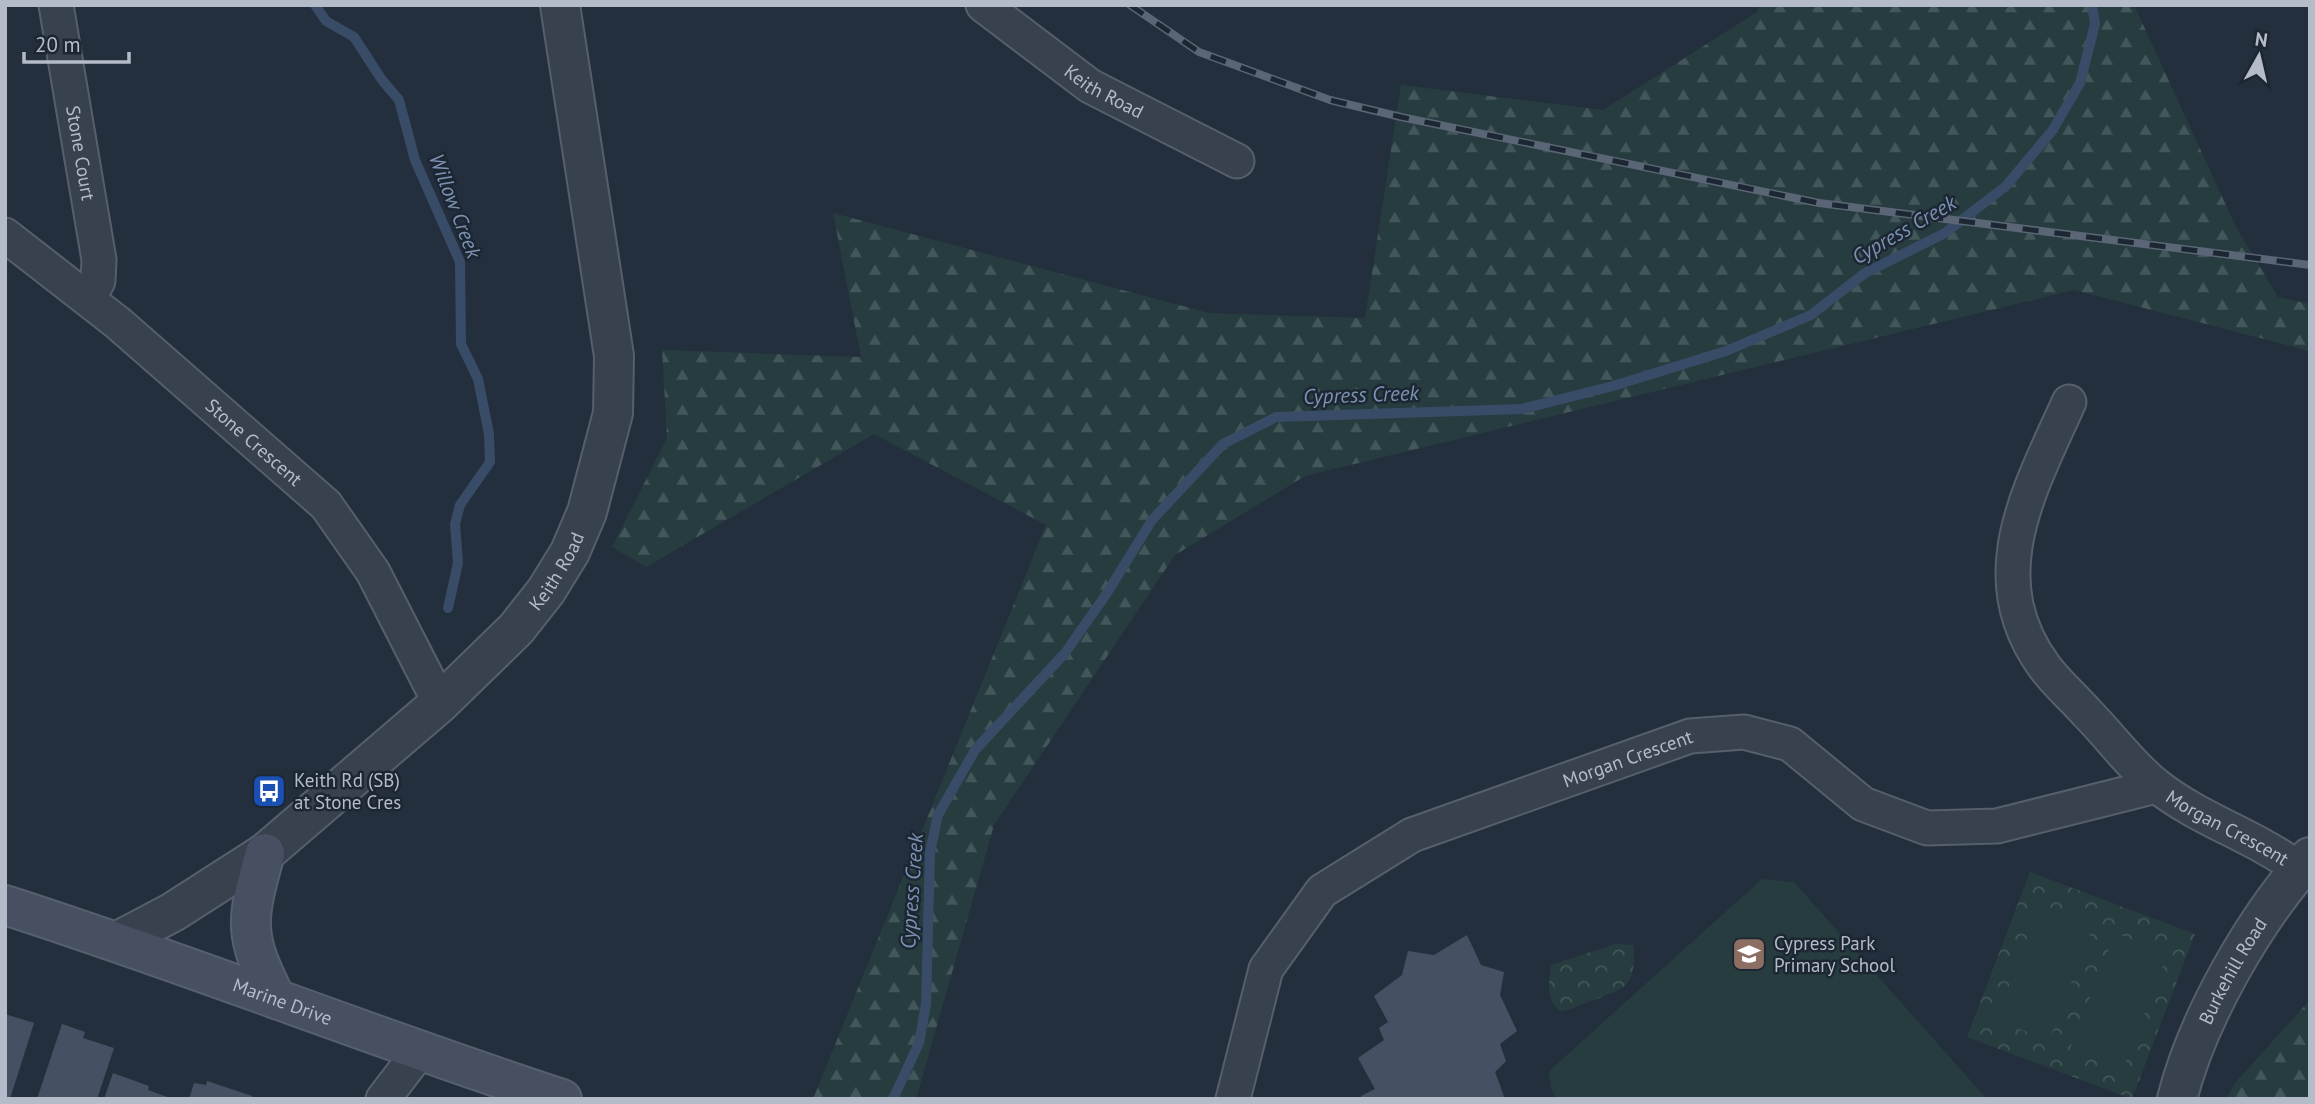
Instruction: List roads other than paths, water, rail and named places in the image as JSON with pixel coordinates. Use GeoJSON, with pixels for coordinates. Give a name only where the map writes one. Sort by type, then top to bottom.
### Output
{"type":"FeatureCollection","features":[{"type":"Feature","properties":{"kind":"main road"},"geometry":{"type":"LineString","coordinates":[[265,853],[248,916],[259,965],[276,999]]}},
{"type":"Feature","properties":{"kind":"main road","name":"Marine Drive"},"geometry":{"type":"LineString","coordinates":[[5,905],[118,941],[419,1052],[562,1099]]}},
{"type":"Feature","properties":{"kind":"street","name":"Stone Court"},"geometry":{"type":"LineString","coordinates":[[56,5],[99,260],[98,281],[88,299]]}},
{"type":"Feature","properties":{"kind":"street","name":"Keith Road"},"geometry":{"type":"LineString","coordinates":[[118,941],[173,912],[265,853],[440,703],[516,629],[546,591],[570,552],[600,471],[613,413],[614,356],[560,5]]}},
{"type":"Feature","properties":{"kind":"street","name":"Keith Road"},"geometry":{"type":"LineString","coordinates":[[983,5],[1090,86],[1237,160]]}},
{"type":"Feature","properties":{"kind":"street","name":"Stone Crescent"},"geometry":{"type":"LineString","coordinates":[[5,235],[88,299],[326,505],[373,572],[440,703]]}},
{"type":"Feature","properties":{"kind":"street","name":"Morgan Crescent"},"geometry":{"type":"LineString","coordinates":[[2068,402],[2031,486],[2013,547],[2011,579],[2015,607],[2028,640],[2045,667],[2156,786],[2274,850],[2304,863]]}},
{"type":"Feature","properties":{"kind":"street","name":"Morgan Crescent"},"geometry":{"type":"LineString","coordinates":[[1233,1099],[1266,969],[1322,891],[1412,835],[1690,736],[1744,732],[1790,744],[1863,804],[1927,828],[1997,826],[2156,786]]}},
{"type":"Feature","properties":{"kind":"street","name":"Burkehill Road"},"geometry":{"type":"LineString","coordinates":[[2177,1099],[2206,1018],[2231,970],[2304,863]]}},
{"type":"Feature","properties":{"kind":"street"},"geometry":{"type":"LineString","coordinates":[[383,1099],[419,1052]]}},
{"type":"Feature","properties":{"kind":"waterway","name":"Willow Creek"},"geometry":{"type":"LineString","coordinates":[[315,5],[326,21],[354,37],[382,80],[399,100],[415,160],[460,262],[461,344],[478,379],[489,434],[490,462],[460,505],[455,524],[458,563],[448,608]]}},
{"type":"Feature","properties":{"kind":"waterway","name":"Cypress Creek"},"geometry":{"type":"LineString","coordinates":[[893,1099],[919,1043],[926,1004],[930,852],[938,815],[975,750],[1065,653],[1107,593],[1152,520],[1223,444],[1276,417],[1522,409],[1613,386],[1726,351],[1811,315],[1865,273],[1945,233],[2006,186],[2052,131],[2080,83],[2095,24],[2092,5]]}},
{"type":"Feature","properties":{"kind":"railway"},"geometry":{"type":"LineString","coordinates":[[1130,5],[1199,52],[1330,100],[1401,117],[1819,203],[2310,265]]}},
{"type":"Feature","properties":{"kind":"place","name":"Keith Rd (SB) at Stone Cres"},"geometry":{"type":"Point","coordinates":[269,791]}},
{"type":"Feature","properties":{"kind":"place","name":"Cypress Park Primary School"},"geometry":{"type":"Point","coordinates":[1749,954]}}]}
